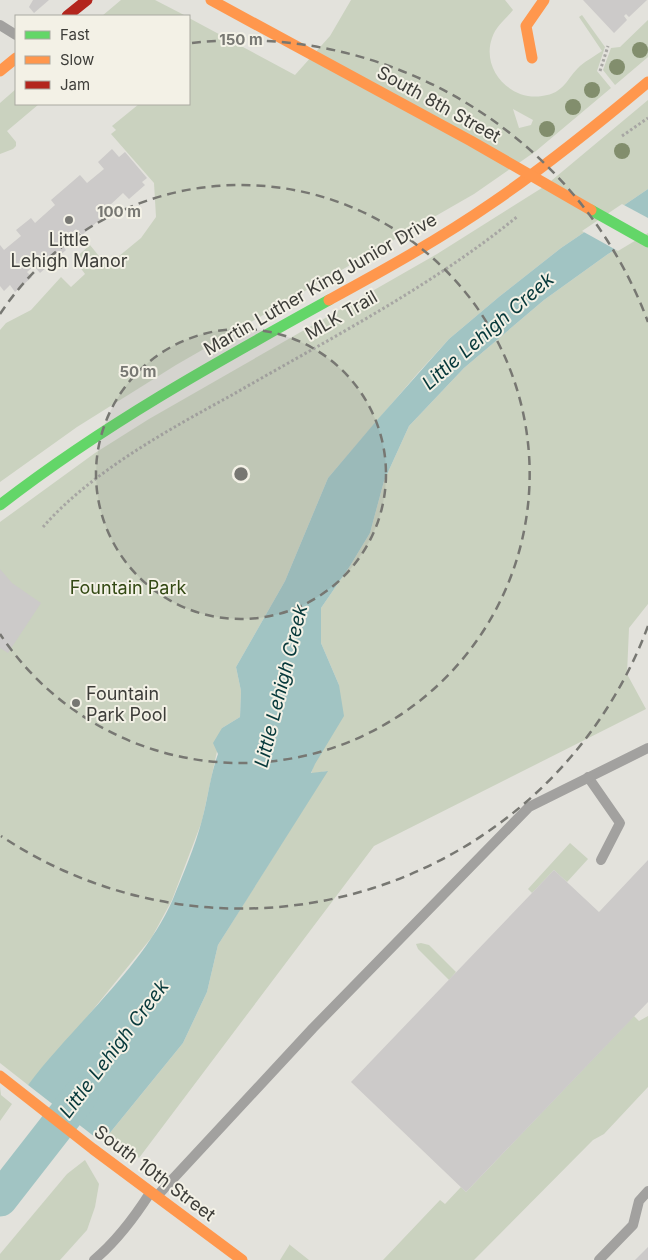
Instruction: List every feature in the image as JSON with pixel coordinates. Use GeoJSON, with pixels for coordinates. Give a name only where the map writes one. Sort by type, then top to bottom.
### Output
{"type":"FeatureCollection","features":[{"type":"Feature","properties":{"kind":"main road"},"geometry":{"type":"LineString","coordinates":[[68,15],[87,0]]}},
{"type":"Feature","properties":{"kind":"main road","name":"South 8th Street"},"geometry":{"type":"LineString","coordinates":[[212,0],[471,141],[648,242]]}},
{"type":"Feature","properties":{"kind":"main road"},"geometry":{"type":"LineString","coordinates":[[532,58],[526,26],[544,0]]}},
{"type":"Feature","properties":{"kind":"main road"},"geometry":{"type":"LineString","coordinates":[[0,71],[15,59]]}},
{"type":"Feature","properties":{"kind":"main road","name":"Martin Luther King Junior Drive"},"geometry":{"type":"LineString","coordinates":[[0,505],[74,450],[151,400],[416,250],[490,204],[558,157],[648,82]]}},
{"type":"Feature","properties":{"kind":"main road","name":"South 10th Street"},"geometry":{"type":"LineString","coordinates":[[0,1076],[93,1149],[242,1260]]}},
{"type":"Feature","properties":{"kind":"lane"},"geometry":{"type":"LineString","coordinates":[[0,25],[15,34]]}},
{"type":"Feature","properties":{"kind":"lane"},"geometry":{"type":"LineString","coordinates":[[94,1260],[110,1246],[153,1194],[530,806],[648,748]]}},
{"type":"Feature","properties":{"kind":"lane"},"geometry":{"type":"LineString","coordinates":[[588,777],[620,823],[601,860]]}},
{"type":"Feature","properties":{"kind":"lane"},"geometry":{"type":"LineString","coordinates":[[599,1260],[632,1225],[639,1201],[648,1191]]}},
{"type":"Feature","properties":{"kind":"path"},"geometry":{"type":"LineString","coordinates":[[600,71],[608,46]]}},
{"type":"Feature","properties":{"kind":"path"},"geometry":{"type":"LineString","coordinates":[[619,138],[648,118]]}},
{"type":"Feature","properties":{"kind":"path","name":"MLK Trail"},"geometry":{"type":"LineString","coordinates":[[42,526],[62,505],[142,447],[405,294],[452,265],[522,213]]}},
{"type":"Feature","properties":{"kind":"green space"},"geometry":{"type":"Polygon","coordinates":[[[121,0],[155,0],[184,15],[103,15],[121,0]]]}},
{"type":"Feature","properties":{"kind":"green space"},"geometry":{"type":"Polygon","coordinates":[[[351,0],[505,0],[513,10],[496,30],[492,38],[490,50],[491,61],[495,71],[509,88],[530,96],[542,96],[556,92],[580,66],[602,51],[579,17],[582,15],[605,47],[597,71],[611,88],[536,151],[474,194],[176,365],[77,427],[0,482],[0,330],[6,323],[31,310],[61,277],[71,287],[85,274],[74,259],[90,245],[107,266],[141,238],[156,217],[154,183],[111,134],[116,130],[112,126],[138,105],[190,105],[190,19],[295,75],[330,36],[351,0]],[[513,109],[519,128],[531,125],[533,120],[513,109]]]}},
{"type":"Feature","properties":{"kind":"green space"},"geometry":{"type":"Polygon","coordinates":[[[648,20],[648,57],[615,85],[603,70],[611,48],[620,47],[648,20]]]}},
{"type":"Feature","properties":{"kind":"green space"},"geometry":{"type":"Polygon","coordinates":[[[15,90],[15,105],[38,105],[7,131],[16,142],[16,146],[0,154],[0,103],[15,90]]]}},
{"type":"Feature","properties":{"kind":"green space","name":"Fountain Park"},"geometry":{"type":"Polygon","coordinates":[[[648,100],[648,189],[561,248],[449,339],[328,478],[285,581],[236,667],[241,691],[240,717],[222,728],[202,821],[172,900],[152,937],[70,1038],[28,1085],[0,1063],[0,522],[95,453],[149,419],[437,254],[545,186],[648,100]]]}},
{"type":"Feature","properties":{"kind":"green space"},"geometry":{"type":"Polygon","coordinates":[[[648,230],[648,604],[629,628],[627,674],[646,709],[374,846],[139,1158],[109,1134],[183,1043],[207,992],[218,945],[327,771],[311,774],[339,685],[321,643],[321,608],[370,533],[384,481],[409,426],[464,368],[544,300],[608,254],[648,230]]]}},
{"type":"Feature","properties":{"kind":"green space"},"geometry":{"type":"Polygon","coordinates":[[[570,843],[588,859],[567,882],[554,870],[532,893],[528,889],[570,843]]]}},
{"type":"Feature","properties":{"kind":"green space"},"geometry":{"type":"Polygon","coordinates":[[[416,944],[429,945],[456,972],[449,980],[418,949],[416,944]]]}},
{"type":"Feature","properties":{"kind":"green space"},"geometry":{"type":"Polygon","coordinates":[[[634,1016],[639,1021],[648,1016],[648,1087],[604,1134],[593,1140],[474,1260],[383,1260],[440,1200],[445,1204],[461,1187],[466,1192],[634,1016]]]}},
{"type":"Feature","properties":{"kind":"green space"},"geometry":{"type":"Polygon","coordinates":[[[0,1087],[1,1095],[12,1104],[0,1121],[0,1087]]]}},
{"type":"Feature","properties":{"kind":"green space"},"geometry":{"type":"Polygon","coordinates":[[[85,1160],[99,1184],[95,1207],[87,1230],[60,1260],[0,1260],[0,1254],[67,1174],[85,1160]]]}},
{"type":"Feature","properties":{"kind":"green space"},"geometry":{"type":"Polygon","coordinates":[[[290,1245],[309,1260],[280,1260],[290,1245]]]}},
{"type":"Feature","properties":{"kind":"water"},"geometry":{"type":"Polygon","coordinates":[[[648,189],[648,230],[608,254],[544,300],[464,368],[409,426],[384,481],[370,533],[321,608],[321,643],[339,685],[344,716],[311,773],[328,771],[218,945],[207,992],[183,1043],[109,1134],[100,1141],[28,1085],[126,973],[160,924],[173,899],[202,820],[218,754],[213,743],[222,728],[240,717],[241,691],[236,667],[285,581],[328,478],[449,339],[561,248],[648,189]]]}},
{"type":"Feature","properties":{"kind":"pier"},"geometry":{"type":"Polygon","coordinates":[[[622,204],[648,218],[648,233],[618,251],[582,231],[622,204]]]}},
{"type":"Feature","properties":{"kind":"building"},"geometry":{"type":"Polygon","coordinates":[[[33,0],[49,0],[34,13],[29,7],[33,0]]]}},
{"type":"Feature","properties":{"kind":"building"},"geometry":{"type":"Polygon","coordinates":[[[583,0],[647,0],[629,17],[626,14],[624,16],[627,20],[614,33],[583,0]]]}},
{"type":"Feature","properties":{"kind":"building","name":"Little Lehigh Manor"},"geometry":{"type":"Polygon","coordinates":[[[112,149],[119,157],[125,152],[147,178],[142,182],[145,185],[129,199],[123,193],[109,206],[112,209],[82,235],[76,229],[60,243],[66,250],[40,273],[34,266],[27,272],[32,277],[15,292],[10,285],[4,291],[0,286],[0,245],[4,250],[21,236],[16,230],[31,218],[35,223],[55,205],[51,200],[80,175],[87,183],[104,169],[98,162],[112,149]]]}},
{"type":"Feature","properties":{"kind":"building"},"geometry":{"type":"Polygon","coordinates":[[[0,569],[12,583],[41,603],[8,653],[0,648],[0,569]]]}},
{"type":"Feature","properties":{"kind":"building"},"geometry":{"type":"Polygon","coordinates":[[[648,860],[648,1002],[466,1192],[351,1082],[554,870],[599,912],[648,860]]]}},
{"type":"Feature","properties":{"kind":"building"},"geometry":{"type":"Polygon","coordinates":[[[648,1247],[648,1260],[635,1260],[648,1247]]]}},
{"type":"Feature","properties":{"kind":"waterway","name":"Little Lehigh Creek"},"geometry":{"type":"LineString","coordinates":[[0,1199],[81,1095]]}},
{"type":"Feature","properties":{"kind":"traffic: fast"},"geometry":{"type":"LineString","coordinates":[[591,210],[648,242]]}},
{"type":"Feature","properties":{"kind":"traffic: fast"},"geometry":{"type":"LineString","coordinates":[[0,505],[79,448],[160,396],[329,300]]}},
{"type":"Feature","properties":{"kind":"traffic: slow"},"geometry":{"type":"LineString","coordinates":[[211,0],[471,141],[591,210]]}},
{"type":"Feature","properties":{"kind":"traffic: slow"},"geometry":{"type":"LineString","coordinates":[[532,58],[526,26],[544,0]]}},
{"type":"Feature","properties":{"kind":"traffic: slow"},"geometry":{"type":"LineString","coordinates":[[0,71],[15,59]]}},
{"type":"Feature","properties":{"kind":"traffic: slow"},"geometry":{"type":"LineString","coordinates":[[329,300],[432,242],[492,203],[572,144],[648,82]]}},
{"type":"Feature","properties":{"kind":"traffic: slow"},"geometry":{"type":"LineString","coordinates":[[0,1076],[93,1149],[242,1260]]}},
{"type":"Feature","properties":{"kind":"traffic: jam"},"geometry":{"type":"LineString","coordinates":[[68,15],[87,0]]}},
{"type":"Feature","properties":{"kind":"place","name":"Little Lehigh Manor"},"geometry":{"type":"Point","coordinates":[69,220]}},
{"type":"Feature","properties":{"kind":"place","name":"Fountain Park Pool"},"geometry":{"type":"Point","coordinates":[76,703]}}]}
